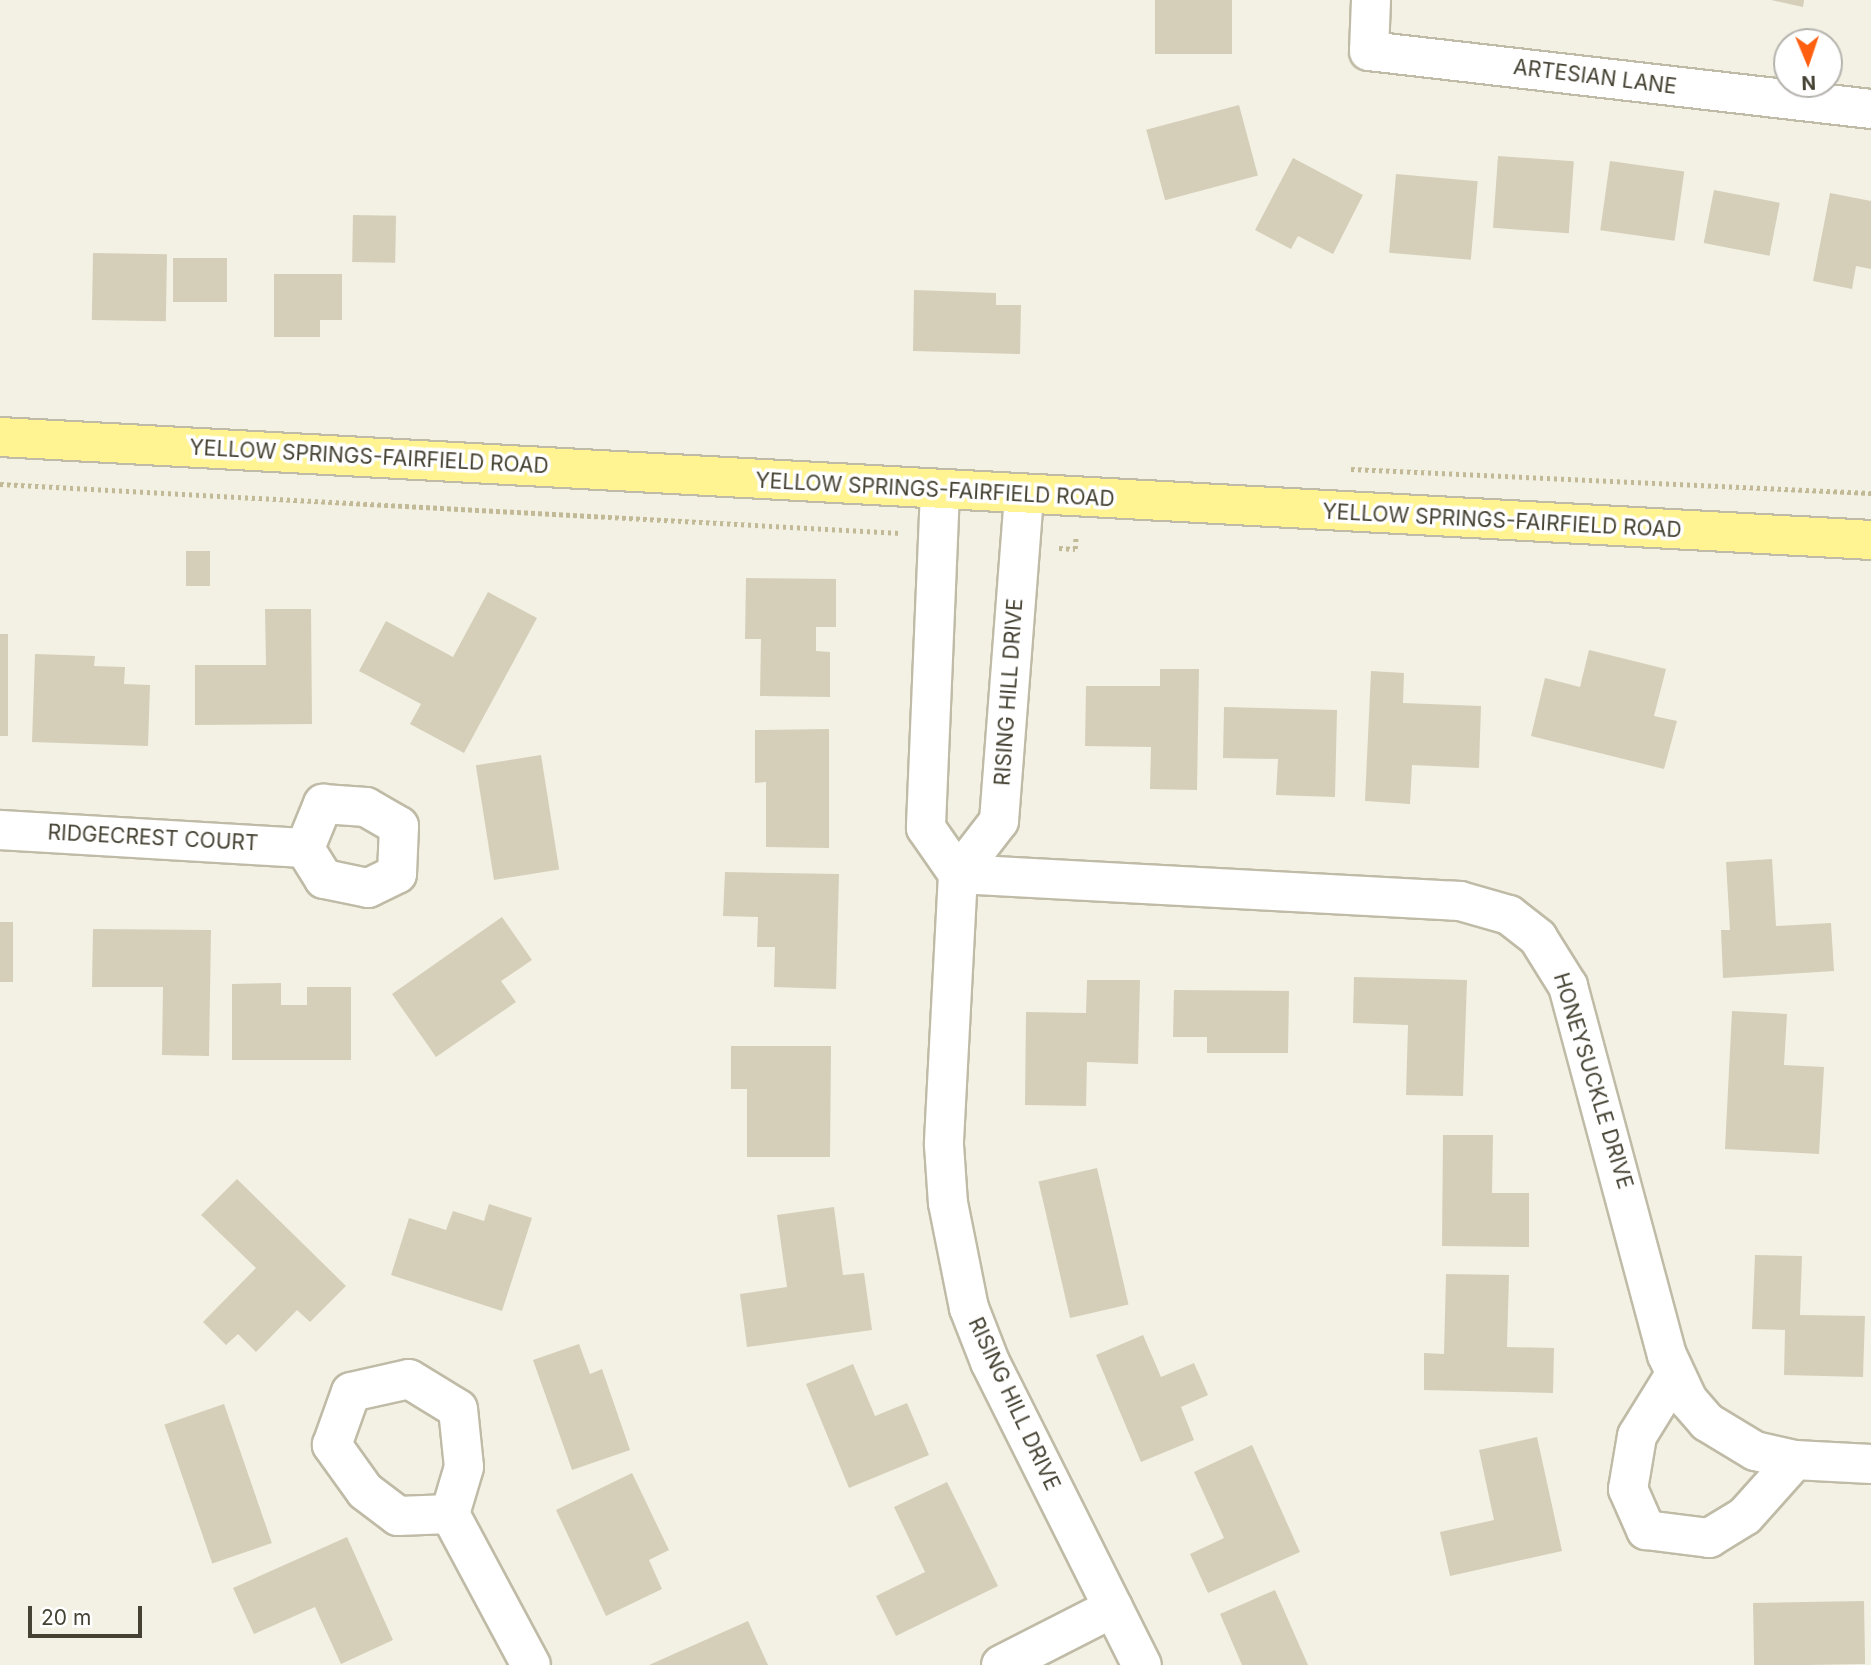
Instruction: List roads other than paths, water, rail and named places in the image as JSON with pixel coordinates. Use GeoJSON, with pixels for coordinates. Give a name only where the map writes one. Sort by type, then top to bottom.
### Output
{"type":"FeatureCollection","features":[{"type":"Feature","properties":{"kind":"main road","name":"YELLOW SPRINGS-FAIRFIELD ROAD"},"geometry":{"type":"LineString","coordinates":[[0,437],[1024,496],[1871,540]]}},
{"type":"Feature","properties":{"kind":"street","name":"ARTESIAN LANE"},"geometry":{"type":"LineString","coordinates":[[1371,0],[1369,51],[1871,109]]}},
{"type":"Feature","properties":{"kind":"street"},"geometry":{"type":"LineString","coordinates":[[940,491],[926,828],[958,874]]}},
{"type":"Feature","properties":{"kind":"street","name":"RISING HILL DRIVE"},"geometry":{"type":"LineString","coordinates":[[1024,496],[999,821],[958,874],[944,1145],[957,1261],[990,1362],[1142,1665]]}},
{"type":"Feature","properties":{"kind":"street","name":"RIDGECREST COURT"},"geometry":{"type":"LineString","coordinates":[[0,830],[305,848]]}},
{"type":"Feature","properties":{"kind":"street","name":"HONEYSUCKLE DRIVE"},"geometry":{"type":"LineString","coordinates":[[958,874],[1460,901],[1509,915],[1538,938],[1568,986],[1674,1376],[1707,1422],[1730,1440],[1755,1451],[1795,1460],[1871,1464]]}},
{"type":"Feature","properties":{"kind":"street"},"geometry":{"type":"LineString","coordinates":[[1674,1376],[1637,1436],[1628,1489],[1646,1530],[1709,1538],[1745,1516],[1795,1460]]}},
{"type":"Feature","properties":{"kind":"street"},"geometry":{"type":"LineString","coordinates":[[450,1514],[531,1665]]}},
{"type":"Feature","properties":{"kind":"street"},"geometry":{"type":"LineString","coordinates":[[1001,1665],[1114,1608]]}}]}
